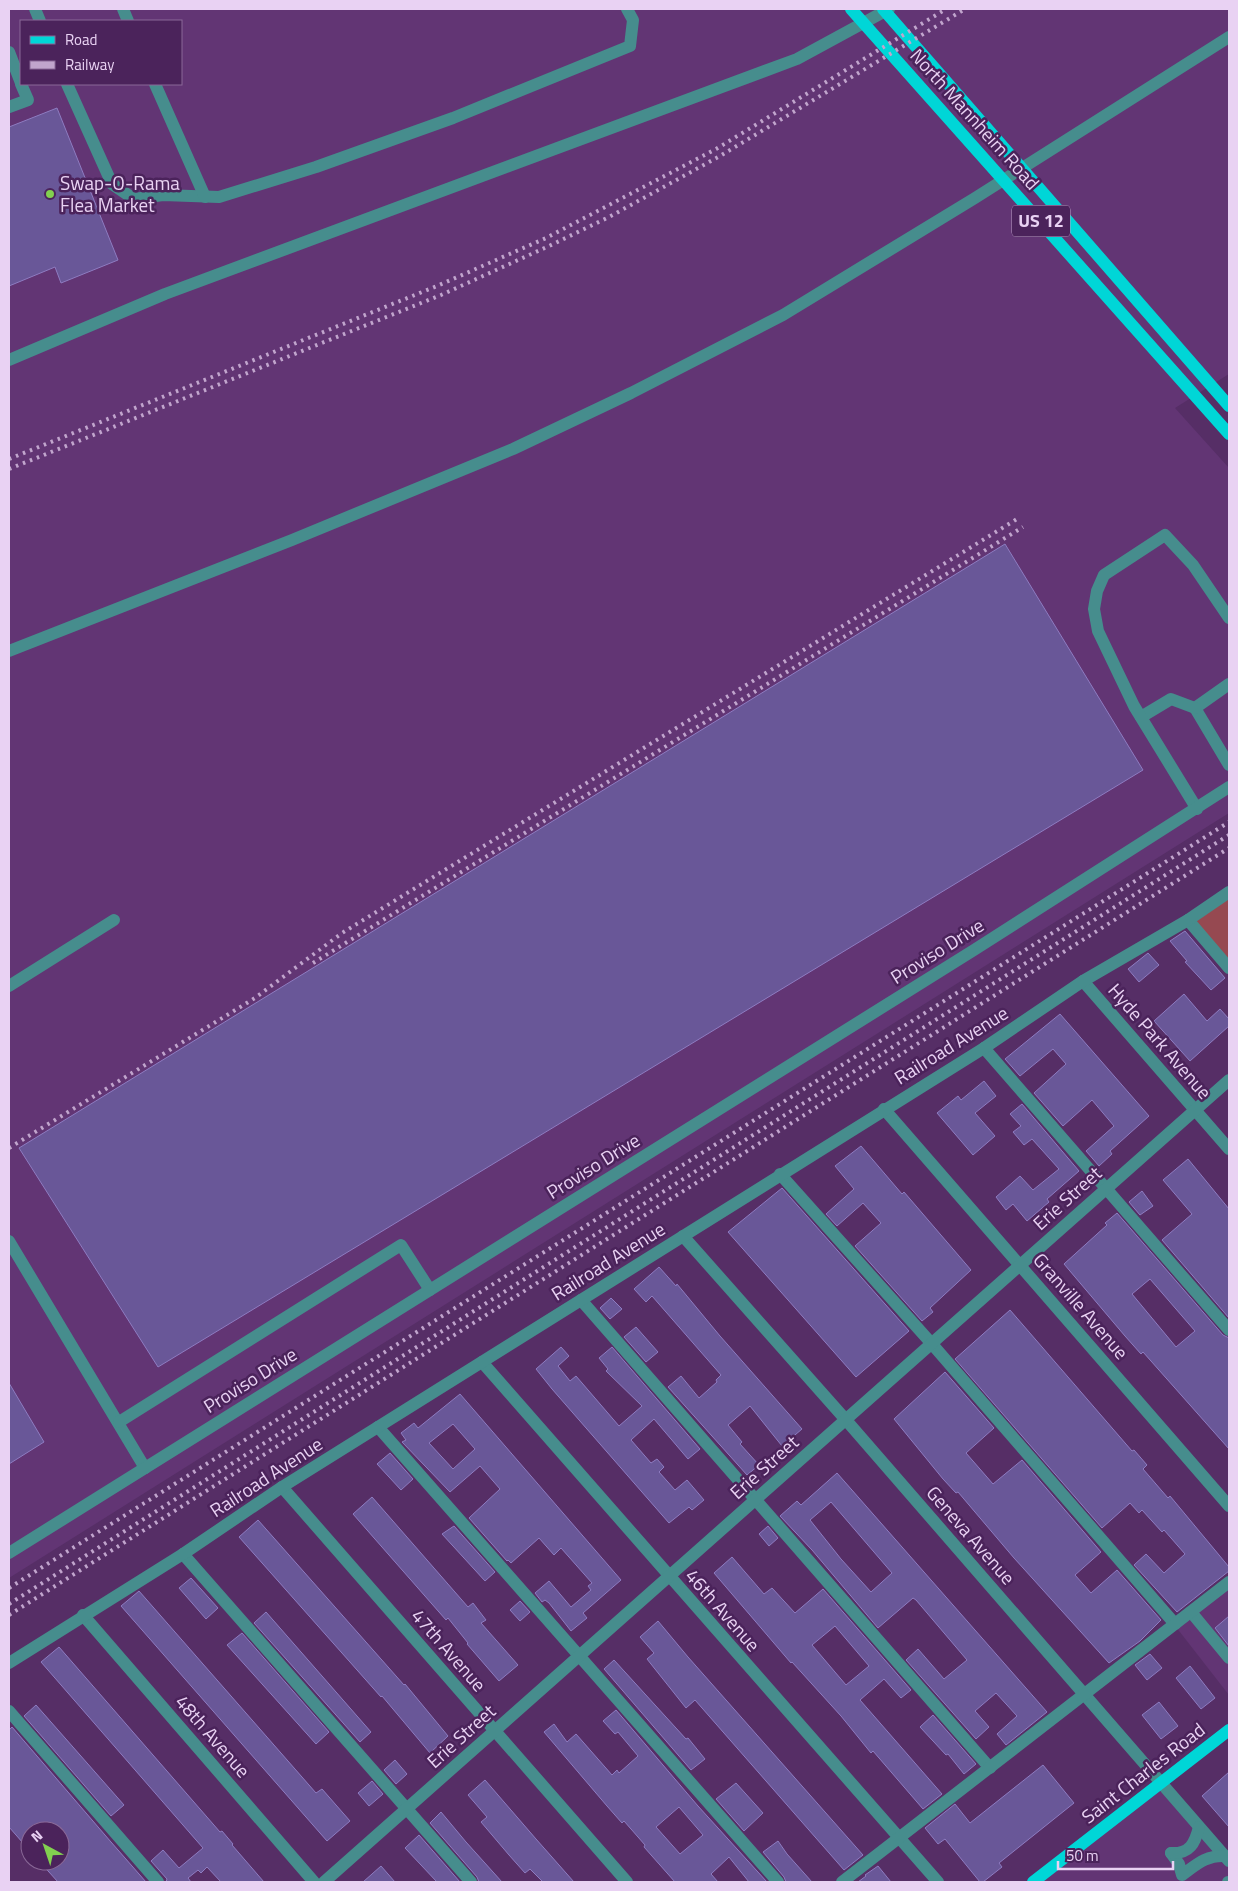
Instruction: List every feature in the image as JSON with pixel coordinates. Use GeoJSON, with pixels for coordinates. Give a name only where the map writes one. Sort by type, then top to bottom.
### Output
{"type":"FeatureCollection","features":[{"type":"Feature","properties":{"kind":"main road","name":"North Mannheim Road"},"geometry":{"type":"LineString","coordinates":[[851,9],[1229,434]]}},
{"type":"Feature","properties":{"kind":"main road","name":"North Mannheim Road"},"geometry":{"type":"LineString","coordinates":[[883,9],[1229,406]]}},
{"type":"Feature","properties":{"kind":"main road","name":"Saint Charles Road"},"geometry":{"type":"LineString","coordinates":[[1033,1882],[1229,1730]]}},
{"type":"Feature","properties":{"kind":"street"},"geometry":{"type":"LineString","coordinates":[[67,85],[112,184],[134,199],[163,195],[219,198],[316,167],[453,118],[630,46],[633,20],[626,9]]}},
{"type":"Feature","properties":{"kind":"street"},"geometry":{"type":"LineString","coordinates":[[9,360],[166,294],[797,59],[888,9]]}},
{"type":"Feature","properties":{"kind":"street"},"geometry":{"type":"LineString","coordinates":[[9,651],[292,540],[512,449],[630,393],[783,314],[975,198],[1229,37]]}},
{"type":"Feature","properties":{"kind":"street"},"geometry":{"type":"LineString","coordinates":[[9,52],[20,81]]}},
{"type":"Feature","properties":{"kind":"street"},"geometry":{"type":"LineString","coordinates":[[9,107],[28,100],[21,85]]}},
{"type":"Feature","properties":{"kind":"street"},"geometry":{"type":"LineString","coordinates":[[155,85],[205,197]]}},
{"type":"Feature","properties":{"kind":"street"},"geometry":{"type":"LineString","coordinates":[[1197,809],[1141,717],[1098,632],[1094,609],[1097,590],[1104,576],[1165,535],[1193,565],[1229,618]]}},
{"type":"Feature","properties":{"kind":"street"},"geometry":{"type":"LineString","coordinates":[[1195,708],[1229,684]]}},
{"type":"Feature","properties":{"kind":"street"},"geometry":{"type":"LineString","coordinates":[[1141,717],[1171,699],[1195,708],[1229,765]]}},
{"type":"Feature","properties":{"kind":"street","name":"Proviso Drive"},"geometry":{"type":"LineString","coordinates":[[9,1552],[430,1290],[1197,809],[1229,787]]}},
{"type":"Feature","properties":{"kind":"street","name":"Railroad Avenue"},"geometry":{"type":"LineString","coordinates":[[9,1663],[82,1615],[183,1554],[282,1487],[984,1048],[1083,981],[1188,920],[1229,892]]}},
{"type":"Feature","properties":{"kind":"street"},"geometry":{"type":"LineString","coordinates":[[9,986],[114,920]]}},
{"type":"Feature","properties":{"kind":"street"},"geometry":{"type":"LineString","coordinates":[[1188,920],[1229,968]]}},
{"type":"Feature","properties":{"kind":"street","name":"Hyde Park Avenue"},"geometry":{"type":"LineString","coordinates":[[1083,981],[1229,1149]]}},
{"type":"Feature","properties":{"kind":"street"},"geometry":{"type":"LineString","coordinates":[[984,1048],[1229,1330]]}},
{"type":"Feature","properties":{"kind":"street","name":"Erie Street"},"geometry":{"type":"LineString","coordinates":[[324,1882],[1229,1080]]}},
{"type":"Feature","properties":{"kind":"street","name":"Granville Avenue"},"geometry":{"type":"LineString","coordinates":[[884,1109],[1229,1506]]}},
{"type":"Feature","properties":{"kind":"street"},"geometry":{"type":"LineString","coordinates":[[780,1174],[932,1344],[1175,1624]]}},
{"type":"Feature","properties":{"kind":"street","name":"Geneva Avenue"},"geometry":{"type":"LineString","coordinates":[[683,1236],[846,1420],[1227,1858]]}},
{"type":"Feature","properties":{"kind":"street"},"geometry":{"type":"LineString","coordinates":[[9,1241],[146,1468]]}},
{"type":"Feature","properties":{"kind":"street"},"geometry":{"type":"LineString","coordinates":[[119,1422],[401,1245],[430,1290]]}},
{"type":"Feature","properties":{"kind":"street"},"geometry":{"type":"LineString","coordinates":[[581,1300],[990,1768]]}},
{"type":"Feature","properties":{"kind":"street","name":"46th Avenue"},"geometry":{"type":"LineString","coordinates":[[482,1362],[938,1882]]}},
{"type":"Feature","properties":{"kind":"street"},"geometry":{"type":"LineString","coordinates":[[378,1427],[778,1882]]}},
{"type":"Feature","properties":{"kind":"street","name":"47th Avenue"},"geometry":{"type":"LineString","coordinates":[[282,1487],[627,1882]]}},
{"type":"Feature","properties":{"kind":"street"},"geometry":{"type":"LineString","coordinates":[[183,1554],[471,1882]]}},
{"type":"Feature","properties":{"kind":"street"},"geometry":{"type":"LineString","coordinates":[[842,1882],[1229,1582]]}},
{"type":"Feature","properties":{"kind":"street"},"geometry":{"type":"LineString","coordinates":[[1191,1612],[1228,1654]]}},
{"type":"Feature","properties":{"kind":"street","name":"48th Avenue"},"geometry":{"type":"LineString","coordinates":[[82,1615],[314,1882]]}},
{"type":"Feature","properties":{"kind":"street"},"geometry":{"type":"LineString","coordinates":[[9,1711],[158,1882]]}},
{"type":"Feature","properties":{"kind":"street"},"geometry":{"type":"LineString","coordinates":[[1200,1827],[1196,1842],[1190,1848],[1181,1854],[1172,1853],[1179,1864],[1182,1875],[1205,1858],[1215,1855],[1227,1858]]}},
{"type":"Feature","properties":{"kind":"shaded area"},"geometry":{"type":"Polygon","coordinates":[[[9,9],[1229,9],[1229,374],[1175,408],[1229,468],[1229,813],[9,1578],[9,9]]]}},
{"type":"Feature","properties":{"kind":"shaded area"},"geometry":{"type":"Polygon","coordinates":[[[1229,895],[1229,971],[1187,923],[1229,895]]]}},
{"type":"Feature","properties":{"kind":"shaded area"},"geometry":{"type":"Polygon","coordinates":[[[1229,1585],[1229,1695],[1176,1627],[1229,1585]]]}},
{"type":"Feature","properties":{"kind":"shaded area"},"geometry":{"type":"Polygon","coordinates":[[[1160,1789],[1229,1868],[1229,1877],[1223,1882],[1040,1882],[1160,1789]]]}},
{"type":"Feature","properties":{"kind":"building","name":"Swap-O-Rama Flea Market"},"geometry":{"type":"Polygon","coordinates":[[[57,108],[118,260],[61,283],[55,267],[9,286],[9,127],[57,108]]]}},
{"type":"Feature","properties":{"kind":"building"},"geometry":{"type":"Polygon","coordinates":[[[1005,544],[1143,770],[158,1367],[19,1148],[1005,544]]]}},
{"type":"Feature","properties":{"kind":"building"},"geometry":{"type":"Polygon","coordinates":[[[1185,931],[1225,978],[1211,990],[1185,962],[1187,961],[1170,941],[1185,931]]]}},
{"type":"Feature","properties":{"kind":"building"},"geometry":{"type":"Polygon","coordinates":[[[1148,953],[1159,965],[1139,982],[1128,969],[1148,953]]]}},
{"type":"Feature","properties":{"kind":"building"},"geometry":{"type":"Polygon","coordinates":[[[1184,994],[1207,1021],[1220,1009],[1229,1019],[1229,1026],[1190,1061],[1154,1021],[1184,994]]]}},
{"type":"Feature","properties":{"kind":"building"},"geometry":{"type":"Polygon","coordinates":[[[1060,1014],[1149,1116],[1110,1151],[1112,1154],[1099,1166],[1086,1151],[1114,1126],[1092,1100],[1063,1126],[1034,1093],[1066,1064],[1053,1049],[1020,1076],[1005,1059],[1060,1014]]]}},
{"type":"Feature","properties":{"kind":"building"},"geometry":{"type":"Polygon","coordinates":[[[984,1081],[996,1096],[975,1113],[995,1136],[973,1155],[937,1113],[958,1096],[961,1100],[984,1081]]]}},
{"type":"Feature","properties":{"kind":"building"},"geometry":{"type":"Polygon","coordinates":[[[1022,1104],[1079,1171],[1047,1199],[1049,1202],[1027,1221],[1013,1204],[1006,1210],[996,1197],[1020,1176],[1033,1190],[1059,1169],[1032,1139],[1024,1145],[1013,1132],[1021,1126],[1010,1114],[1022,1104]]]}},
{"type":"Feature","properties":{"kind":"building"},"geometry":{"type":"Polygon","coordinates":[[[861,1146],[902,1194],[904,1192],[971,1270],[930,1308],[933,1312],[922,1321],[855,1246],[881,1223],[863,1203],[837,1226],[826,1214],[854,1189],[835,1166],[861,1146]]]}},
{"type":"Feature","properties":{"kind":"building"},"geometry":{"type":"Polygon","coordinates":[[[1188,1159],[1229,1209],[1229,1318],[1162,1240],[1192,1214],[1163,1180],[1188,1159]]]}},
{"type":"Feature","properties":{"kind":"building"},"geometry":{"type":"Polygon","coordinates":[[[782,1188],[909,1331],[856,1377],[728,1232],[782,1188]]]}},
{"type":"Feature","properties":{"kind":"building"},"geometry":{"type":"Polygon","coordinates":[[[1142,1191],[1153,1206],[1140,1215],[1129,1202],[1142,1191]]]}},
{"type":"Feature","properties":{"kind":"building"},"geometry":{"type":"Polygon","coordinates":[[[1117,1213],[1223,1335],[1229,1338],[1229,1449],[1143,1352],[1141,1354],[1064,1264],[1107,1225],[1105,1223],[1117,1213]],[[1150,1279],[1132,1294],[1176,1347],[1195,1331],[1150,1279]]]}},
{"type":"Feature","properties":{"kind":"building"},"geometry":{"type":"Polygon","coordinates":[[[659,1267],[676,1286],[677,1284],[802,1429],[782,1446],[750,1406],[728,1425],[742,1442],[740,1444],[759,1465],[747,1475],[668,1387],[681,1376],[699,1398],[717,1382],[716,1380],[721,1375],[652,1296],[646,1302],[634,1289],[659,1267]]]}},
{"type":"Feature","properties":{"kind":"building"},"geometry":{"type":"Polygon","coordinates":[[[611,1298],[622,1309],[610,1319],[600,1308],[611,1298]]]}},
{"type":"Feature","properties":{"kind":"building"},"geometry":{"type":"Polygon","coordinates":[[[1010,1310],[1132,1451],[1134,1450],[1147,1465],[1143,1469],[1168,1498],[1170,1496],[1229,1567],[1229,1571],[1177,1612],[1134,1565],[1146,1554],[1164,1573],[1185,1554],[1164,1530],[1162,1532],[1142,1510],[1139,1513],[1130,1503],[1102,1528],[955,1359],[1010,1310]]]}},
{"type":"Feature","properties":{"kind":"building"},"geometry":{"type":"Polygon","coordinates":[[[636,1327],[658,1352],[646,1362],[624,1337],[636,1327]]]}},
{"type":"Feature","properties":{"kind":"building"},"geometry":{"type":"Polygon","coordinates":[[[561,1347],[569,1356],[558,1366],[570,1381],[576,1376],[619,1426],[642,1406],[606,1371],[608,1369],[599,1358],[612,1347],[700,1449],[688,1459],[654,1419],[631,1440],[651,1463],[657,1459],[664,1467],[659,1472],[675,1490],[687,1480],[704,1500],[692,1510],[689,1507],[669,1523],[536,1369],[561,1347]]]}},
{"type":"Feature","properties":{"kind":"building"},"geometry":{"type":"Polygon","coordinates":[[[945,1372],[994,1428],[966,1453],[993,1484],[1022,1460],[1101,1552],[1075,1575],[1091,1593],[1117,1570],[1161,1620],[1140,1641],[1109,1663],[1014,1558],[958,1492],[956,1493],[943,1479],[894,1419],[945,1372]]]}},
{"type":"Feature","properties":{"kind":"building"},"geometry":{"type":"Polygon","coordinates":[[[9,1383],[44,1442],[9,1464],[9,1383]]]}},
{"type":"Feature","properties":{"kind":"building"},"geometry":{"type":"Polygon","coordinates":[[[460,1394],[621,1580],[583,1613],[587,1618],[571,1631],[549,1603],[545,1600],[542,1602],[535,1593],[549,1581],[571,1607],[591,1590],[588,1586],[592,1583],[561,1548],[554,1555],[539,1538],[511,1563],[507,1561],[469,1518],[500,1489],[480,1466],[450,1492],[402,1442],[406,1440],[401,1433],[414,1423],[418,1428],[460,1394]],[[453,1424],[429,1443],[453,1469],[475,1449],[453,1424]]]}},
{"type":"Feature","properties":{"kind":"building"},"geometry":{"type":"Polygon","coordinates":[[[390,1453],[413,1479],[401,1490],[377,1464],[390,1453]]]}},
{"type":"Feature","properties":{"kind":"building"},"geometry":{"type":"Polygon","coordinates":[[[837,1473],[1047,1712],[1006,1745],[997,1734],[1017,1716],[996,1693],[975,1711],[989,1727],[976,1739],[906,1660],[918,1649],[944,1679],[967,1660],[913,1598],[878,1628],[812,1550],[780,1516],[797,1501],[801,1505],[837,1473]],[[831,1502],[810,1520],[841,1559],[871,1592],[892,1573],[831,1502]]]}},
{"type":"Feature","properties":{"kind":"building"},"geometry":{"type":"Polygon","coordinates":[[[372,1497],[468,1607],[473,1603],[486,1620],[481,1623],[518,1665],[499,1681],[467,1644],[448,1618],[446,1620],[353,1514],[372,1497]]]}},
{"type":"Feature","properties":{"kind":"building"},"geometry":{"type":"Polygon","coordinates":[[[258,1520],[405,1684],[448,1736],[430,1753],[382,1696],[239,1537],[258,1520]]]}},
{"type":"Feature","properties":{"kind":"building"},"geometry":{"type":"Polygon","coordinates":[[[454,1526],[495,1572],[485,1581],[442,1534],[454,1526]]]}},
{"type":"Feature","properties":{"kind":"building"},"geometry":{"type":"Polygon","coordinates":[[[768,1526],[778,1538],[769,1546],[759,1534],[768,1526]]]}},
{"type":"Feature","properties":{"kind":"building"},"geometry":{"type":"Polygon","coordinates":[[[732,1557],[764,1594],[772,1588],[795,1613],[823,1589],[911,1690],[901,1698],[884,1679],[860,1700],[942,1794],[923,1809],[873,1751],[871,1753],[841,1716],[791,1663],[714,1573],[732,1557]],[[835,1626],[812,1645],[846,1685],[869,1666],[835,1626]]]}},
{"type":"Feature","properties":{"kind":"building"},"geometry":{"type":"Polygon","coordinates":[[[191,1578],[218,1608],[206,1619],[179,1588],[191,1578]]]}},
{"type":"Feature","properties":{"kind":"building"},"geometry":{"type":"Polygon","coordinates":[[[139,1591],[316,1793],[322,1789],[350,1821],[327,1841],[121,1606],[139,1591]]]}},
{"type":"Feature","properties":{"kind":"building"},"geometry":{"type":"Polygon","coordinates":[[[520,1601],[530,1612],[520,1621],[510,1610],[520,1601]]]}},
{"type":"Feature","properties":{"kind":"building"},"geometry":{"type":"Polygon","coordinates":[[[266,1612],[371,1732],[360,1742],[254,1623],[266,1612]]]}},
{"type":"Feature","properties":{"kind":"building"},"geometry":{"type":"Polygon","coordinates":[[[1229,1616],[1229,1646],[1215,1628],[1229,1616]]]}},
{"type":"Feature","properties":{"kind":"building"},"geometry":{"type":"Polygon","coordinates":[[[658,1621],[863,1855],[844,1870],[695,1700],[686,1708],[647,1659],[654,1653],[640,1637],[658,1621]]]}},
{"type":"Feature","properties":{"kind":"building"},"geometry":{"type":"Polygon","coordinates":[[[242,1633],[329,1732],[316,1744],[227,1645],[242,1633]]]}},
{"type":"Feature","properties":{"kind":"building"},"geometry":{"type":"Polygon","coordinates":[[[59,1647],[220,1832],[222,1831],[264,1882],[221,1882],[207,1867],[201,1873],[198,1870],[188,1878],[191,1882],[166,1882],[167,1879],[151,1861],[163,1850],[179,1868],[203,1848],[41,1662],[59,1647]]]}},
{"type":"Feature","properties":{"kind":"building"},"geometry":{"type":"Polygon","coordinates":[[[1150,1654],[1162,1668],[1147,1680],[1135,1665],[1150,1654]]]}},
{"type":"Feature","properties":{"kind":"building"},"geometry":{"type":"Polygon","coordinates":[[[614,1660],[686,1739],[688,1738],[705,1759],[691,1770],[604,1669],[614,1660]]]}},
{"type":"Feature","properties":{"kind":"building"},"geometry":{"type":"Polygon","coordinates":[[[1190,1666],[1215,1698],[1201,1709],[1176,1678],[1190,1666]]]}},
{"type":"Feature","properties":{"kind":"building"},"geometry":{"type":"Polygon","coordinates":[[[1159,1702],[1178,1726],[1161,1739],[1142,1715],[1159,1702]]]}},
{"type":"Feature","properties":{"kind":"building"},"geometry":{"type":"Polygon","coordinates":[[[36,1705],[124,1805],[111,1816],[24,1716],[36,1705]]]}},
{"type":"Feature","properties":{"kind":"building"},"geometry":{"type":"Polygon","coordinates":[[[616,1710],[698,1806],[767,1882],[749,1882],[729,1857],[711,1874],[718,1882],[675,1882],[644,1847],[645,1845],[624,1821],[622,1823],[544,1732],[554,1724],[567,1742],[576,1734],[612,1775],[617,1770],[619,1773],[638,1756],[618,1732],[615,1734],[603,1721],[616,1710]],[[679,1807],[656,1827],[680,1854],[703,1835],[679,1807]]]}},
{"type":"Feature","properties":{"kind":"building"},"geometry":{"type":"Polygon","coordinates":[[[933,1715],[976,1764],[964,1774],[948,1754],[946,1755],[920,1727],[933,1715]]]}},
{"type":"Feature","properties":{"kind":"building"},"geometry":{"type":"Polygon","coordinates":[[[12,1727],[146,1882],[58,1882],[48,1871],[70,1871],[70,1821],[20,1821],[20,1840],[9,1827],[9,1730],[12,1727]]]}},
{"type":"Feature","properties":{"kind":"building"},"geometry":{"type":"Polygon","coordinates":[[[395,1760],[407,1774],[396,1784],[384,1770],[395,1760]]]}},
{"type":"Feature","properties":{"kind":"building"},"geometry":{"type":"Polygon","coordinates":[[[1043,1765],[1074,1803],[999,1863],[1002,1867],[983,1882],[980,1882],[945,1839],[938,1844],[925,1828],[955,1804],[970,1823],[1043,1765]]]}},
{"type":"Feature","properties":{"kind":"building"},"geometry":{"type":"Polygon","coordinates":[[[1229,1772],[1229,1827],[1202,1796],[1229,1772]]]}},
{"type":"Feature","properties":{"kind":"building"},"geometry":{"type":"Polygon","coordinates":[[[485,1780],[574,1882],[543,1882],[530,1869],[525,1873],[509,1855],[481,1822],[487,1817],[468,1795],[485,1780]]]}},
{"type":"Feature","properties":{"kind":"building"},"geometry":{"type":"Polygon","coordinates":[[[372,1781],[383,1794],[369,1806],[358,1793],[372,1781]]]}},
{"type":"Feature","properties":{"kind":"building"},"geometry":{"type":"Polygon","coordinates":[[[736,1783],[763,1813],[744,1831],[716,1799],[736,1783]]]}},
{"type":"Feature","properties":{"kind":"building"},"geometry":{"type":"Polygon","coordinates":[[[441,1812],[502,1882],[479,1882],[477,1877],[430,1823],[441,1812]]]}},
{"type":"Feature","properties":{"kind":"building"},"geometry":{"type":"Polygon","coordinates":[[[419,1835],[460,1882],[437,1882],[405,1848],[419,1835]]]}},
{"type":"Feature","properties":{"kind":"building"},"geometry":{"type":"Polygon","coordinates":[[[778,1841],[812,1882],[786,1882],[763,1852],[778,1841]]]}},
{"type":"Feature","properties":{"kind":"building"},"geometry":{"type":"Polygon","coordinates":[[[381,1866],[395,1882],[363,1882],[381,1866]]]}},
{"type":"Feature","properties":{"kind":"building"},"geometry":{"type":"Polygon","coordinates":[[[878,1866],[891,1882],[858,1882],[865,1875],[878,1866]]]}},
{"type":"Feature","properties":{"kind":"railway"},"geometry":{"type":"LineString","coordinates":[[9,459],[437,286],[546,238],[716,149],[946,9]]}},
{"type":"Feature","properties":{"kind":"railway"},"geometry":{"type":"LineString","coordinates":[[9,469],[441,295],[549,246],[609,217],[720,156],[965,9]]}},
{"type":"Feature","properties":{"kind":"railway"},"geometry":{"type":"LineString","coordinates":[[9,1148],[255,998],[342,933],[1017,519]]}},
{"type":"Feature","properties":{"kind":"railway"},"geometry":{"type":"LineString","coordinates":[[313,963],[1023,527]]}},
{"type":"Feature","properties":{"kind":"railway"},"geometry":{"type":"LineString","coordinates":[[9,1588],[1229,822]]}},
{"type":"Feature","properties":{"kind":"railway"},"geometry":{"type":"LineString","coordinates":[[9,1604],[1229,835]]}},
{"type":"Feature","properties":{"kind":"railway"},"geometry":{"type":"LineString","coordinates":[[9,1615],[1229,848]]}},
{"type":"Feature","properties":{"kind":"place","name":"Swap-O-Rama Flea Market"},"geometry":{"type":"Point","coordinates":[50,194]}}]}
